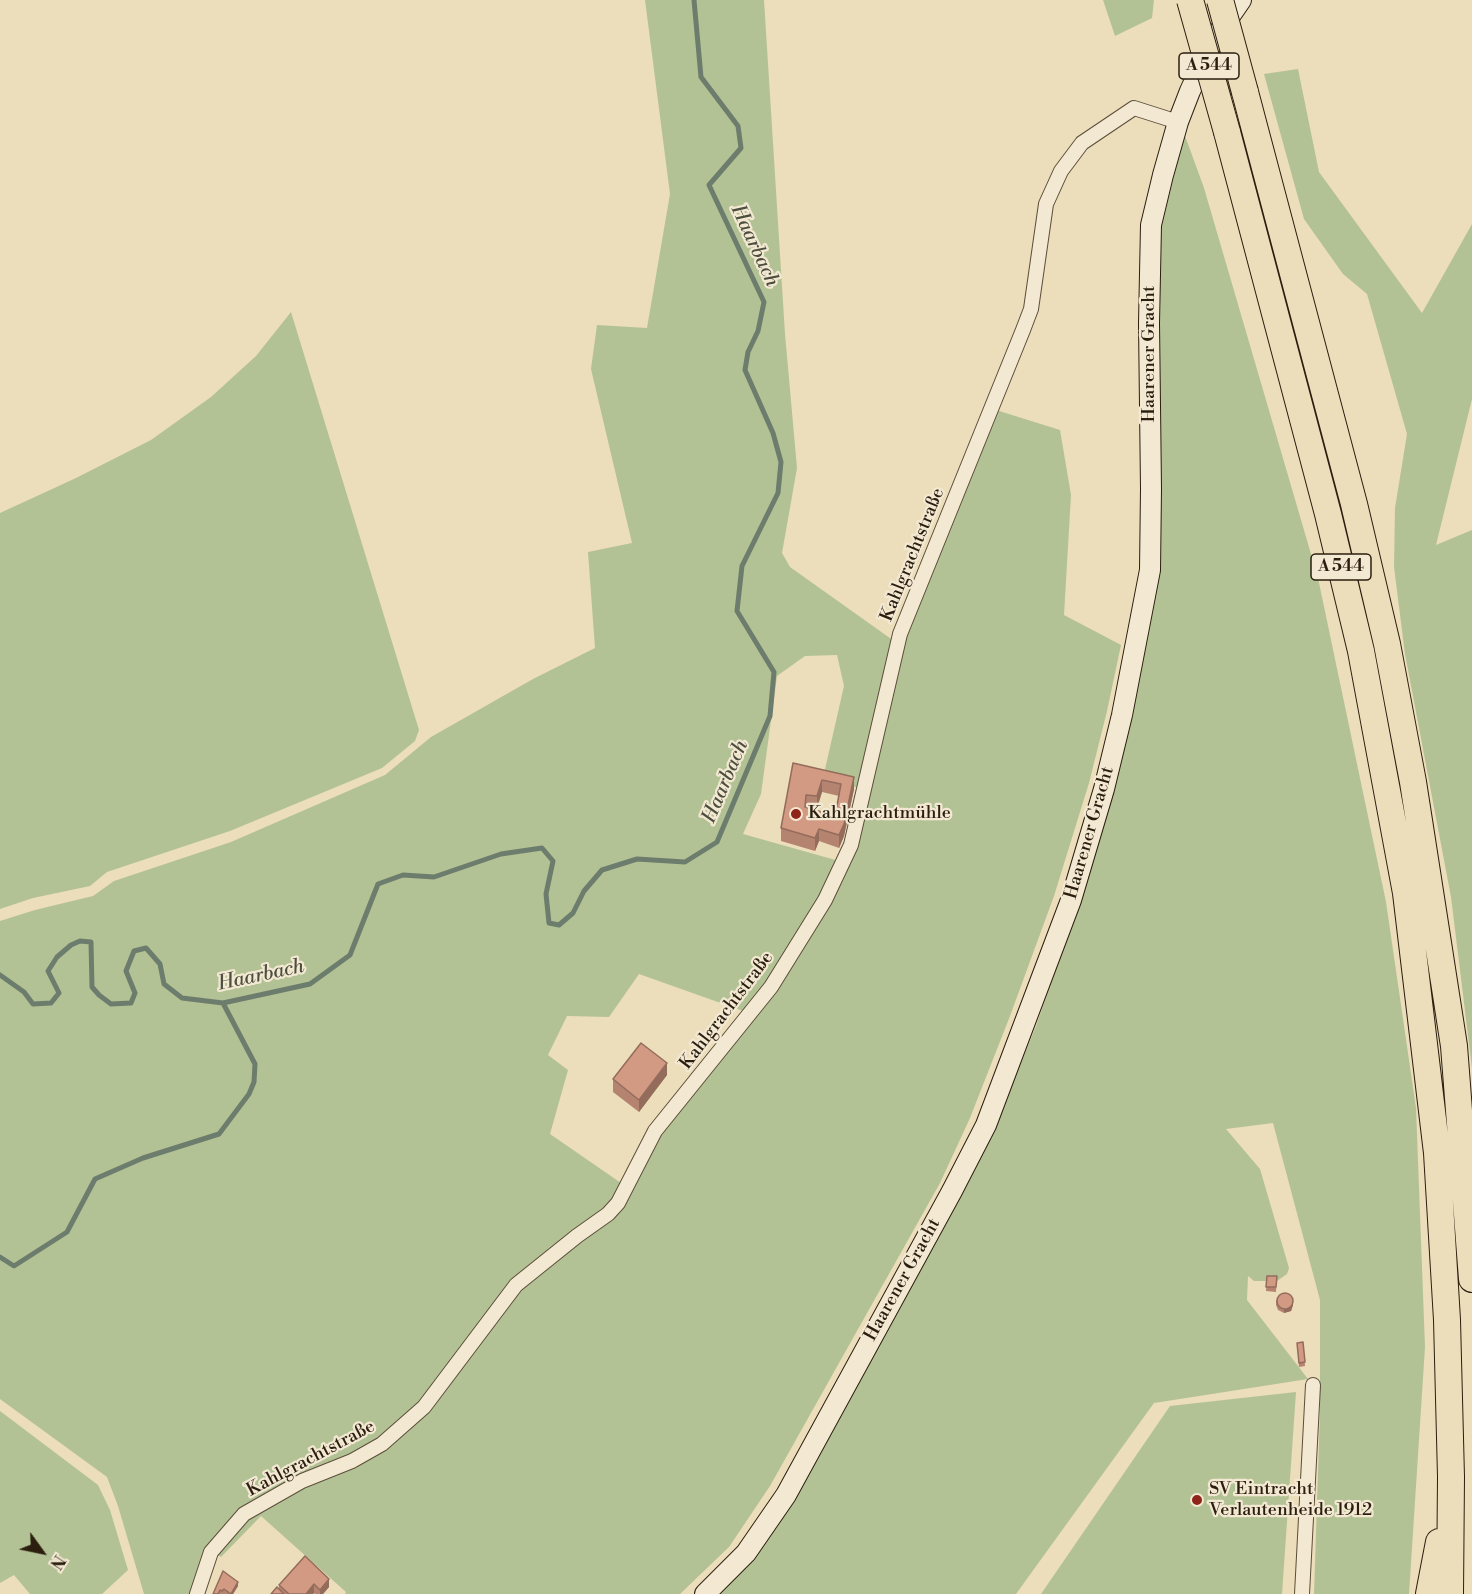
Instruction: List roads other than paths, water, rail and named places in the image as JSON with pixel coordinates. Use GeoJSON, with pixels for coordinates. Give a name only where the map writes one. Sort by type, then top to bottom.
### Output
{"type":"FeatureCollection","features":[{"type":"Feature","properties":{"kind":"highway","name":"A 544"},"geometry":{"type":"LineString","coordinates":[[1191,0],[1328,514],[1361,651],[1406,893],[1437,1153],[1447,1320],[1451,1477],[1450,1594]]}},
{"type":"Feature","properties":{"kind":"highway","name":"A 544"},"geometry":{"type":"LineString","coordinates":[[1220,0],[1354,504],[1387,644],[1411,771],[1454,1046],[1472,1279]]}},
{"type":"Feature","properties":{"kind":"highway"},"geometry":{"type":"LineString","coordinates":[[1430,1594],[1451,1477]]}},
{"type":"Feature","properties":{"kind":"main road","name":"Haarener Gracht"},"geometry":{"type":"LineString","coordinates":[[705,1594],[746,1554],[786,1495],[952,1191],[986,1125],[1071,900],[1112,757],[1150,570],[1151,225],[1178,122],[1214,39],[1241,0]]}},
{"type":"Feature","properties":{"kind":"street","name":"Kahlgrachtstraße"},"geometry":{"type":"LineString","coordinates":[[196,1594],[211,1552],[244,1514],[302,1480],[352,1461],[382,1444],[424,1407],[516,1285],[608,1214],[618,1203],[655,1131],[771,987],[825,900],[851,845],[900,634],[1031,309],[1046,204],[1060,171],[1082,143],[1134,108],[1178,122]]}},
{"type":"Feature","properties":{"kind":"street"},"geometry":{"type":"LineString","coordinates":[[1302,1594],[1313,1385]]}},
{"type":"Feature","properties":{"kind":"waterway","name":"Haarbach"},"geometry":{"type":"LineString","coordinates":[[0,975],[24,992],[33,1004],[51,1003],[59,993],[48,971],[57,957],[71,945],[80,941],[91,942],[92,987],[111,1004],[131,1003],[135,993],[126,971],[134,951],[146,948],[160,964],[164,984],[182,998],[223,1003],[310,984],[350,955],[378,884],[403,875],[434,877],[501,854],[542,848],[553,861],[546,894],[549,923],[559,925],[573,913],[584,891],[602,870],[637,859],[685,862],[717,842],[770,716],[774,672],[737,611],[742,566],[778,493],[781,462],[773,433],[745,370],[748,352],[758,331],[764,302],[709,185],[741,148],[738,126],[701,77],[694,0]]}},
{"type":"Feature","properties":{"kind":"waterway"},"geometry":{"type":"LineString","coordinates":[[0,1257],[14,1266],[67,1232],[95,1179],[143,1158],[219,1134],[249,1094],[254,1082],[255,1064],[223,1003]]}},
{"type":"Feature","properties":{"kind":"place","name":"Kahlgrachtmühle"},"geometry":{"type":"Point","coordinates":[796,814]}},
{"type":"Feature","properties":{"kind":"place","name":"SV Eintracht Verlautenheide 1912"},"geometry":{"type":"Point","coordinates":[1197,1500]}}]}
